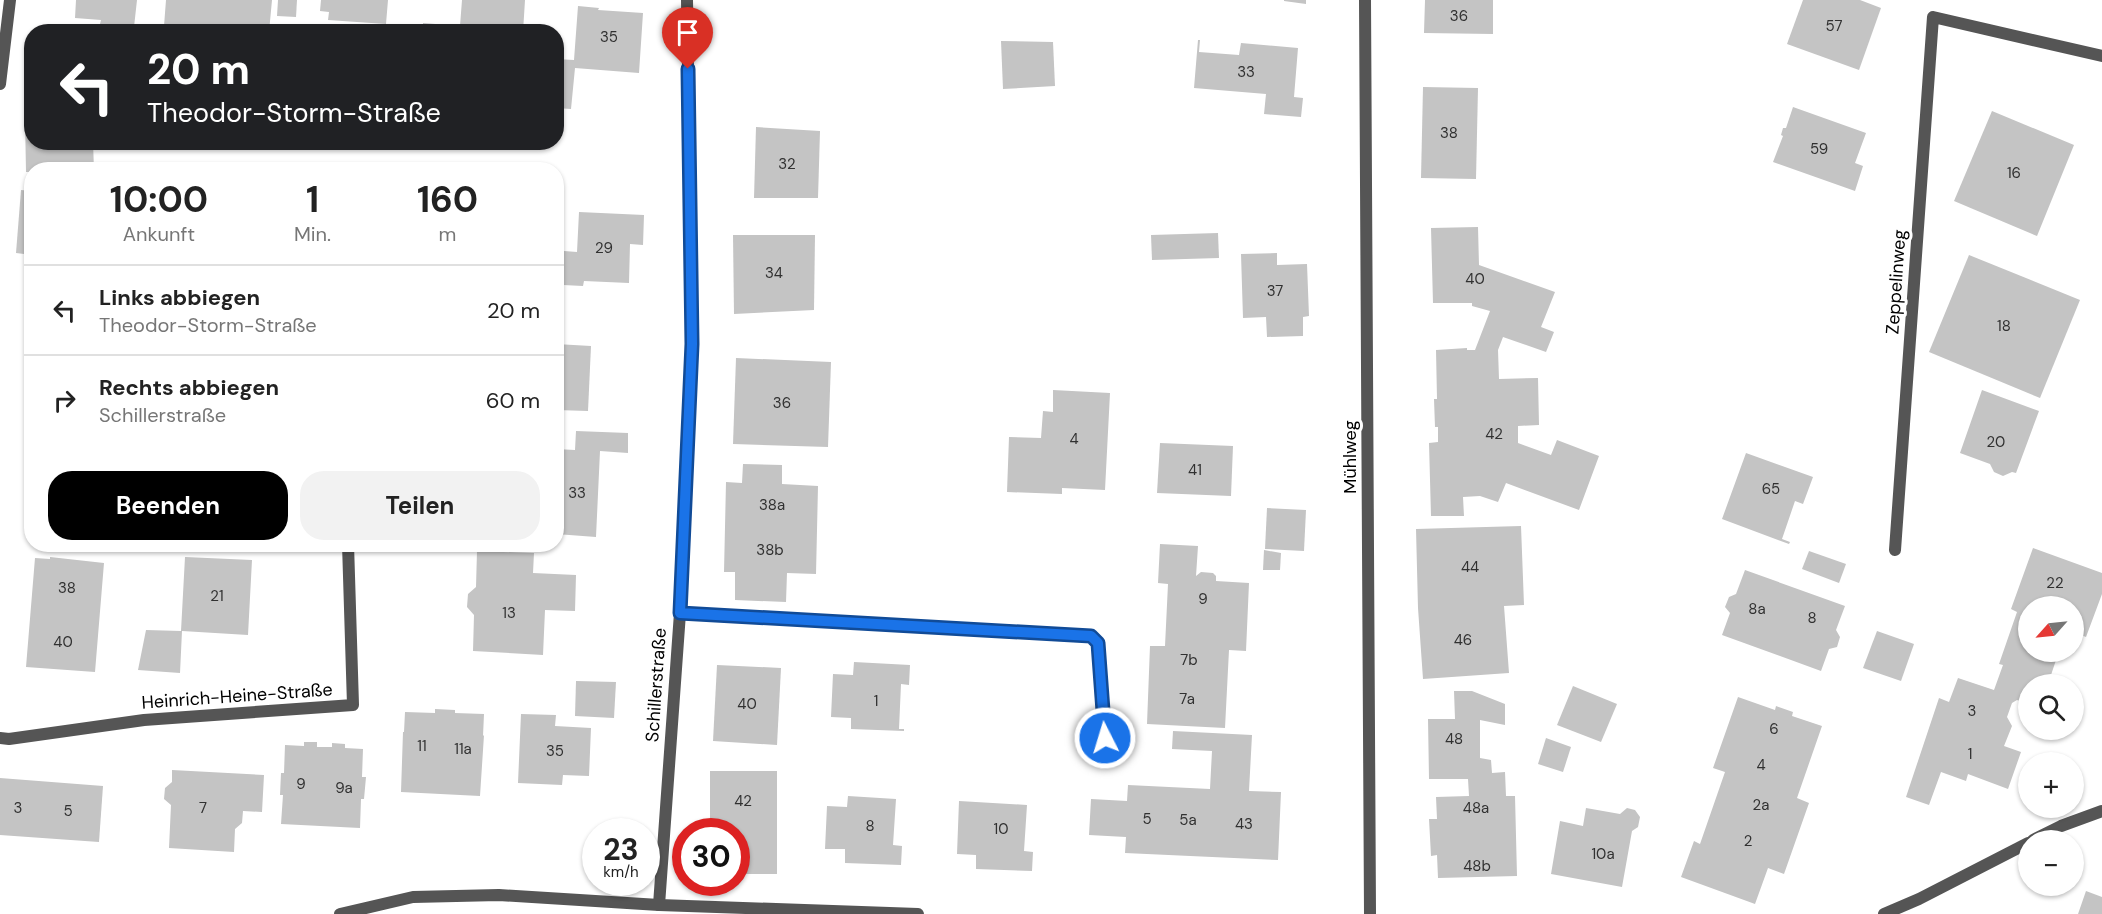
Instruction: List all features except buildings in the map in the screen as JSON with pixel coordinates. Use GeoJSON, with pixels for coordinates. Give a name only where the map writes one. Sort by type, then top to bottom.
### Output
{"type":"FeatureCollection","features":[{"type":"Feature","properties":{"kind":"street"},"geometry":{"type":"LineString","coordinates":[[0,84],[10,0]]}},
{"type":"Feature","properties":{"kind":"street","name":"Schillerstraße"},"geometry":{"type":"LineString","coordinates":[[659,905],[680,613],[692,344],[687,0]]}},
{"type":"Feature","properties":{"kind":"street","name":"Mühlweg"},"geometry":{"type":"LineString","coordinates":[[1365,0],[1371,914]]}},
{"type":"Feature","properties":{"kind":"street","name":"Zeppelinweg"},"geometry":{"type":"LineString","coordinates":[[1895,550],[1933,17],[2102,56]]}},
{"type":"Feature","properties":{"kind":"street","name":"Heinrich-Heine-Straße"},"geometry":{"type":"LineString","coordinates":[[0,738],[9,739],[144,720],[353,705],[348,552]]}},
{"type":"Feature","properties":{"kind":"street"},"geometry":{"type":"LineString","coordinates":[[680,613],[1091,636],[1098,643],[1105,738]]}},
{"type":"Feature","properties":{"kind":"street"},"geometry":{"type":"LineString","coordinates":[[2053,830],[2102,811]]}},
{"type":"Feature","properties":{"kind":"street"},"geometry":{"type":"LineString","coordinates":[[1884,914],[1919,899],[2018,848]]}},
{"type":"Feature","properties":{"kind":"street"},"geometry":{"type":"LineString","coordinates":[[340,914],[413,897],[500,895],[659,905],[918,914]]}},
{"type":"Feature","properties":{"kind":"route"},"geometry":{"type":"LineString","coordinates":[[688,69],[692,344],[680,613],[1091,636],[1098,643],[1105,738]]}}]}
